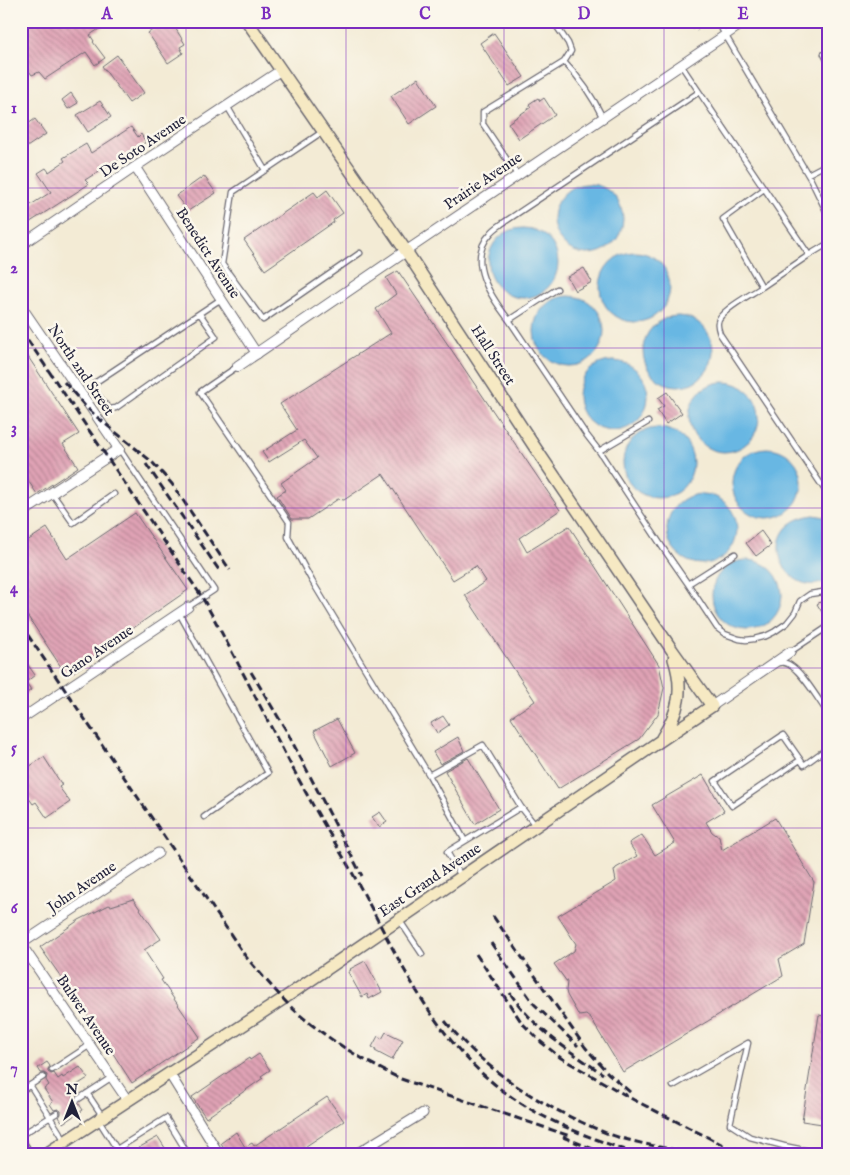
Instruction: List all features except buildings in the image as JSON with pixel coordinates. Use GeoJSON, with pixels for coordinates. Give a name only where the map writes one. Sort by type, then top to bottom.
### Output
{"type":"FeatureCollection","features":[{"type":"Feature","properties":{"kind":"main road","name":"Hall Street"},"geometry":{"type":"LineString","coordinates":[[247,21],[406,251],[534,446],[712,706]]}},
{"type":"Feature","properties":{"kind":"main road"},"geometry":{"type":"LineString","coordinates":[[660,741],[674,716],[679,693],[680,680],[672,650]]}},
{"type":"Feature","properties":{"kind":"main road","name":"East Grand Avenue"},"geometry":{"type":"LineString","coordinates":[[46,1154],[283,999],[712,706]]}},
{"type":"Feature","properties":{"kind":"main road"},"geometry":{"type":"LineString","coordinates":[[21,1144],[27,1154]]}},
{"type":"Feature","properties":{"kind":"street","name":"Prairie Avenue"},"geometry":{"type":"LineString","coordinates":[[238,366],[746,21]]}},
{"type":"Feature","properties":{"kind":"street","name":"De Soto Avenue"},"geometry":{"type":"LineString","coordinates":[[21,245],[281,70]]}},
{"type":"Feature","properties":{"kind":"street","name":"Benedict Avenue"},"geometry":{"type":"LineString","coordinates":[[135,167],[257,354]]}},
{"type":"Feature","properties":{"kind":"street","name":"North 2nd Street"},"geometry":{"type":"LineString","coordinates":[[21,306],[119,449]]}},
{"type":"Feature","properties":{"kind":"street"},"geometry":{"type":"LineString","coordinates":[[21,513],[119,449]]}},
{"type":"Feature","properties":{"kind":"street","name":"Gano Avenue"},"geometry":{"type":"LineString","coordinates":[[21,719],[183,610]]}},
{"type":"Feature","properties":{"kind":"street","name":"East Grand Avenue"},"geometry":{"type":"LineString","coordinates":[[712,706],[790,652]]}},
{"type":"Feature","properties":{"kind":"street","name":"John Avenue"},"geometry":{"type":"LineString","coordinates":[[21,944],[158,853]]}},
{"type":"Feature","properties":{"kind":"street","name":"Bulwer Avenue"},"geometry":{"type":"LineString","coordinates":[[21,944],[128,1101]]}},
{"type":"Feature","properties":{"kind":"street"},"geometry":{"type":"LineString","coordinates":[[169,1073],[218,1154]]}},
{"type":"Feature","properties":{"kind":"street"},"geometry":{"type":"LineString","coordinates":[[356,1154],[423,1113]]}},
{"type":"Feature","properties":{"kind":"lane"},"geometry":{"type":"LineString","coordinates":[[518,176],[483,124],[482,112],[564,62],[571,51],[568,42],[553,21]]}},
{"type":"Feature","properties":{"kind":"lane"},"geometry":{"type":"LineString","coordinates":[[717,21],[808,174],[829,217]]}},
{"type":"Feature","properties":{"kind":"lane"},"geometry":{"type":"LineString","coordinates":[[829,52],[824,54],[829,64]]}},
{"type":"Feature","properties":{"kind":"lane"},"geometry":{"type":"LineString","coordinates":[[564,62],[574,72],[596,103],[603,118]]}},
{"type":"Feature","properties":{"kind":"lane"},"geometry":{"type":"LineString","coordinates":[[681,65],[809,254]]}},
{"type":"Feature","properties":{"kind":"lane"},"geometry":{"type":"LineString","coordinates":[[699,92],[490,233],[484,243],[481,254],[481,269],[484,282],[499,307],[585,434],[599,451],[717,628],[725,634],[738,639],[746,640],[760,637],[774,632],[787,623],[795,613],[800,601],[810,594],[829,591]]}},
{"type":"Feature","properties":{"kind":"lane"},"geometry":{"type":"LineString","coordinates":[[227,106],[265,170]]}},
{"type":"Feature","properties":{"kind":"lane"},"geometry":{"type":"LineString","coordinates":[[323,131],[233,192],[222,264],[263,320],[360,253]]}},
{"type":"Feature","properties":{"kind":"lane"},"geometry":{"type":"LineString","coordinates":[[808,174],[829,163]]}},
{"type":"Feature","properties":{"kind":"lane"},"geometry":{"type":"LineString","coordinates":[[762,287],[724,219],[764,189]]}},
{"type":"Feature","properties":{"kind":"lane"},"geometry":{"type":"LineString","coordinates":[[829,243],[809,254],[728,309],[720,317],[717,324],[720,334],[829,496]]}},
{"type":"Feature","properties":{"kind":"lane"},"geometry":{"type":"LineString","coordinates":[[509,320],[557,289]]}},
{"type":"Feature","properties":{"kind":"lane"},"geometry":{"type":"LineString","coordinates":[[200,314],[216,337],[116,408],[109,409],[94,390],[93,384],[221,299]]}},
{"type":"Feature","properties":{"kind":"lane"},"geometry":{"type":"LineString","coordinates":[[238,366],[200,392],[290,522],[288,537],[312,581],[429,775],[465,841]]}},
{"type":"Feature","properties":{"kind":"lane"},"geometry":{"type":"LineString","coordinates":[[599,451],[648,422]]}},
{"type":"Feature","properties":{"kind":"lane"},"geometry":{"type":"LineString","coordinates":[[119,449],[214,590],[183,610],[268,773],[204,817]]}},
{"type":"Feature","properties":{"kind":"lane"},"geometry":{"type":"LineString","coordinates":[[52,493],[73,523],[114,494]]}},
{"type":"Feature","properties":{"kind":"lane"},"geometry":{"type":"LineString","coordinates":[[688,584],[736,554]]}},
{"type":"Feature","properties":{"kind":"lane","name":"East Grand Avenue"},"geometry":{"type":"LineString","coordinates":[[790,652],[829,626]]}},
{"type":"Feature","properties":{"kind":"lane"},"geometry":{"type":"LineString","coordinates":[[774,664],[786,662],[795,668],[809,685],[829,716]]}},
{"type":"Feature","properties":{"kind":"lane"},"geometry":{"type":"LineString","coordinates":[[800,760],[732,806],[715,781],[783,735],[804,765],[829,747]]}},
{"type":"Feature","properties":{"kind":"lane"},"geometry":{"type":"LineString","coordinates":[[429,775],[484,745],[521,807],[536,826]]}},
{"type":"Feature","properties":{"kind":"lane"},"geometry":{"type":"LineString","coordinates":[[462,877],[447,852],[521,807]]}},
{"type":"Feature","properties":{"kind":"lane"},"geometry":{"type":"LineString","coordinates":[[399,920],[422,954]]}},
{"type":"Feature","properties":{"kind":"lane"},"geometry":{"type":"LineString","coordinates":[[673,1086],[748,1044],[730,1124],[750,1137],[824,1154]]}},
{"type":"Feature","properties":{"kind":"lane"},"geometry":{"type":"LineString","coordinates":[[52,1070],[90,1046]]}},
{"type":"Feature","properties":{"kind":"lane"},"geometry":{"type":"LineString","coordinates":[[21,1090],[43,1077]]}},
{"type":"Feature","properties":{"kind":"lane"},"geometry":{"type":"LineString","coordinates":[[77,1100],[112,1077]]}},
{"type":"Feature","properties":{"kind":"lane"},"geometry":{"type":"LineString","coordinates":[[30,1085],[66,1141]]}},
{"type":"Feature","properties":{"kind":"lane"},"geometry":{"type":"LineString","coordinates":[[87,1093],[120,1154]]}},
{"type":"Feature","properties":{"kind":"lane"},"geometry":{"type":"LineString","coordinates":[[21,1135],[57,1113]]}},
{"type":"Feature","properties":{"kind":"lane"},"geometry":{"type":"LineString","coordinates":[[109,1154],[166,1118],[188,1154]]}},
{"type":"Feature","properties":{"kind":"water"},"geometry":{"type":"Polygon","coordinates":[[[595,184],[608,190],[617,199],[621,205],[623,219],[621,233],[613,244],[602,252],[581,254],[574,252],[563,244],[555,233],[553,212],[555,205],[563,194],[574,186],[595,184]]]}},
{"type":"Feature","properties":{"kind":"water"},"geometry":{"type":"Polygon","coordinates":[[[530,228],[543,234],[552,243],[556,249],[558,263],[556,277],[548,288],[537,296],[516,298],[509,296],[498,288],[490,277],[488,256],[490,249],[498,238],[509,230],[530,228]]]}},
{"type":"Feature","properties":{"kind":"water"},"geometry":{"type":"Polygon","coordinates":[[[642,252],[655,258],[664,267],[668,273],[670,287],[668,301],[660,312],[649,320],[628,322],[621,320],[610,312],[602,301],[600,280],[602,273],[610,262],[621,254],[642,252]]]}},
{"type":"Feature","properties":{"kind":"water"},"geometry":{"type":"Polygon","coordinates":[[[576,296],[589,302],[598,311],[602,317],[604,331],[602,345],[594,356],[583,364],[562,366],[555,364],[544,356],[536,345],[534,324],[536,317],[544,306],[555,298],[576,296]]]}},
{"type":"Feature","properties":{"kind":"water"},"geometry":{"type":"Polygon","coordinates":[[[685,316],[698,322],[707,331],[711,337],[713,351],[711,365],[703,376],[692,384],[671,386],[664,384],[653,376],[645,365],[643,344],[645,337],[653,326],[664,318],[685,316]]]}},
{"type":"Feature","properties":{"kind":"water"},"geometry":{"type":"Polygon","coordinates":[[[620,361],[633,367],[642,376],[646,382],[648,396],[646,410],[638,421],[627,429],[606,431],[599,429],[588,421],[580,410],[578,389],[580,382],[588,371],[599,363],[620,361]]]}},
{"type":"Feature","properties":{"kind":"water"},"geometry":{"type":"Polygon","coordinates":[[[731,382],[744,388],[753,397],[757,403],[759,417],[757,431],[749,442],[738,450],[717,452],[710,450],[699,442],[691,431],[689,410],[691,403],[699,392],[710,384],[731,382]]]}},
{"type":"Feature","properties":{"kind":"water"},"geometry":{"type":"Polygon","coordinates":[[[665,428],[678,434],[687,443],[691,449],[693,463],[691,477],[683,488],[672,496],[651,498],[644,496],[633,488],[625,477],[623,456],[625,449],[633,438],[644,430],[665,428]]]}},
{"type":"Feature","properties":{"kind":"water"},"geometry":{"type":"Polygon","coordinates":[[[774,448],[787,454],[796,463],[800,469],[802,483],[800,497],[792,508],[781,516],[760,518],[753,516],[742,508],[734,497],[732,476],[734,469],[742,458],[753,450],[774,448]]]}},
{"type":"Feature","properties":{"kind":"water"},"geometry":{"type":"Polygon","coordinates":[[[709,494],[722,500],[731,509],[735,515],[737,529],[735,543],[727,554],[716,562],[695,564],[688,562],[677,554],[669,543],[667,522],[669,515],[677,504],[688,496],[709,494]]]}},
{"type":"Feature","properties":{"kind":"water"},"geometry":{"type":"Polygon","coordinates":[[[814,515],[829,519],[829,580],[813,584],[799,581],[788,572],[781,560],[779,546],[783,532],[794,521],[814,515]]]}},
{"type":"Feature","properties":{"kind":"water"},"geometry":{"type":"Polygon","coordinates":[[[754,560],[767,566],[776,575],[780,581],[782,595],[780,609],[772,620],[761,628],[740,630],[733,628],[722,620],[714,609],[712,588],[714,581],[722,570],[733,562],[754,560]]]}},
{"type":"Feature","properties":{"kind":"railway"},"geometry":{"type":"LineString","coordinates":[[690,21],[697,31]]}},
{"type":"Feature","properties":{"kind":"railway"},"geometry":{"type":"LineString","coordinates":[[701,21],[704,27]]}},
{"type":"Feature","properties":{"kind":"railway"},"geometry":{"type":"LineString","coordinates":[[21,330],[202,597],[305,791],[358,883],[400,963],[432,1015],[470,1061],[508,1095],[561,1125],[637,1154]]}},
{"type":"Feature","properties":{"kind":"railway"},"geometry":{"type":"LineString","coordinates":[[64,382],[85,406],[151,461],[172,484],[230,570]]}},
{"type":"Feature","properties":{"kind":"railway"},"geometry":{"type":"LineString","coordinates":[[146,464],[219,570]]}},
{"type":"Feature","properties":{"kind":"railway"},"geometry":{"type":"LineString","coordinates":[[21,625],[246,957],[292,1008],[344,1048],[401,1079],[570,1136]]}},
{"type":"Feature","properties":{"kind":"railway"},"geometry":{"type":"LineString","coordinates":[[251,672],[286,730],[362,876]]}},
{"type":"Feature","properties":{"kind":"railway"},"geometry":{"type":"LineString","coordinates":[[493,916],[585,1047],[608,1073],[631,1093]]}},
{"type":"Feature","properties":{"kind":"railway"},"geometry":{"type":"LineString","coordinates":[[491,943],[534,1004],[578,1046]]}},
{"type":"Feature","properties":{"kind":"railway"},"geometry":{"type":"LineString","coordinates":[[476,954],[522,1023],[561,1058],[634,1100],[744,1154]]}},
{"type":"Feature","properties":{"kind":"railway"},"geometry":{"type":"LineString","coordinates":[[510,993],[530,1018],[552,1038],[603,1074]]}},
{"type":"Feature","properties":{"kind":"railway"},"geometry":{"type":"LineString","coordinates":[[445,1021],[490,1066],[523,1090],[560,1112],[616,1136],[649,1145],[696,1154]]}},
{"type":"Feature","properties":{"kind":"railway"},"geometry":{"type":"LineString","coordinates":[[563,1137],[605,1154]]}}]}
